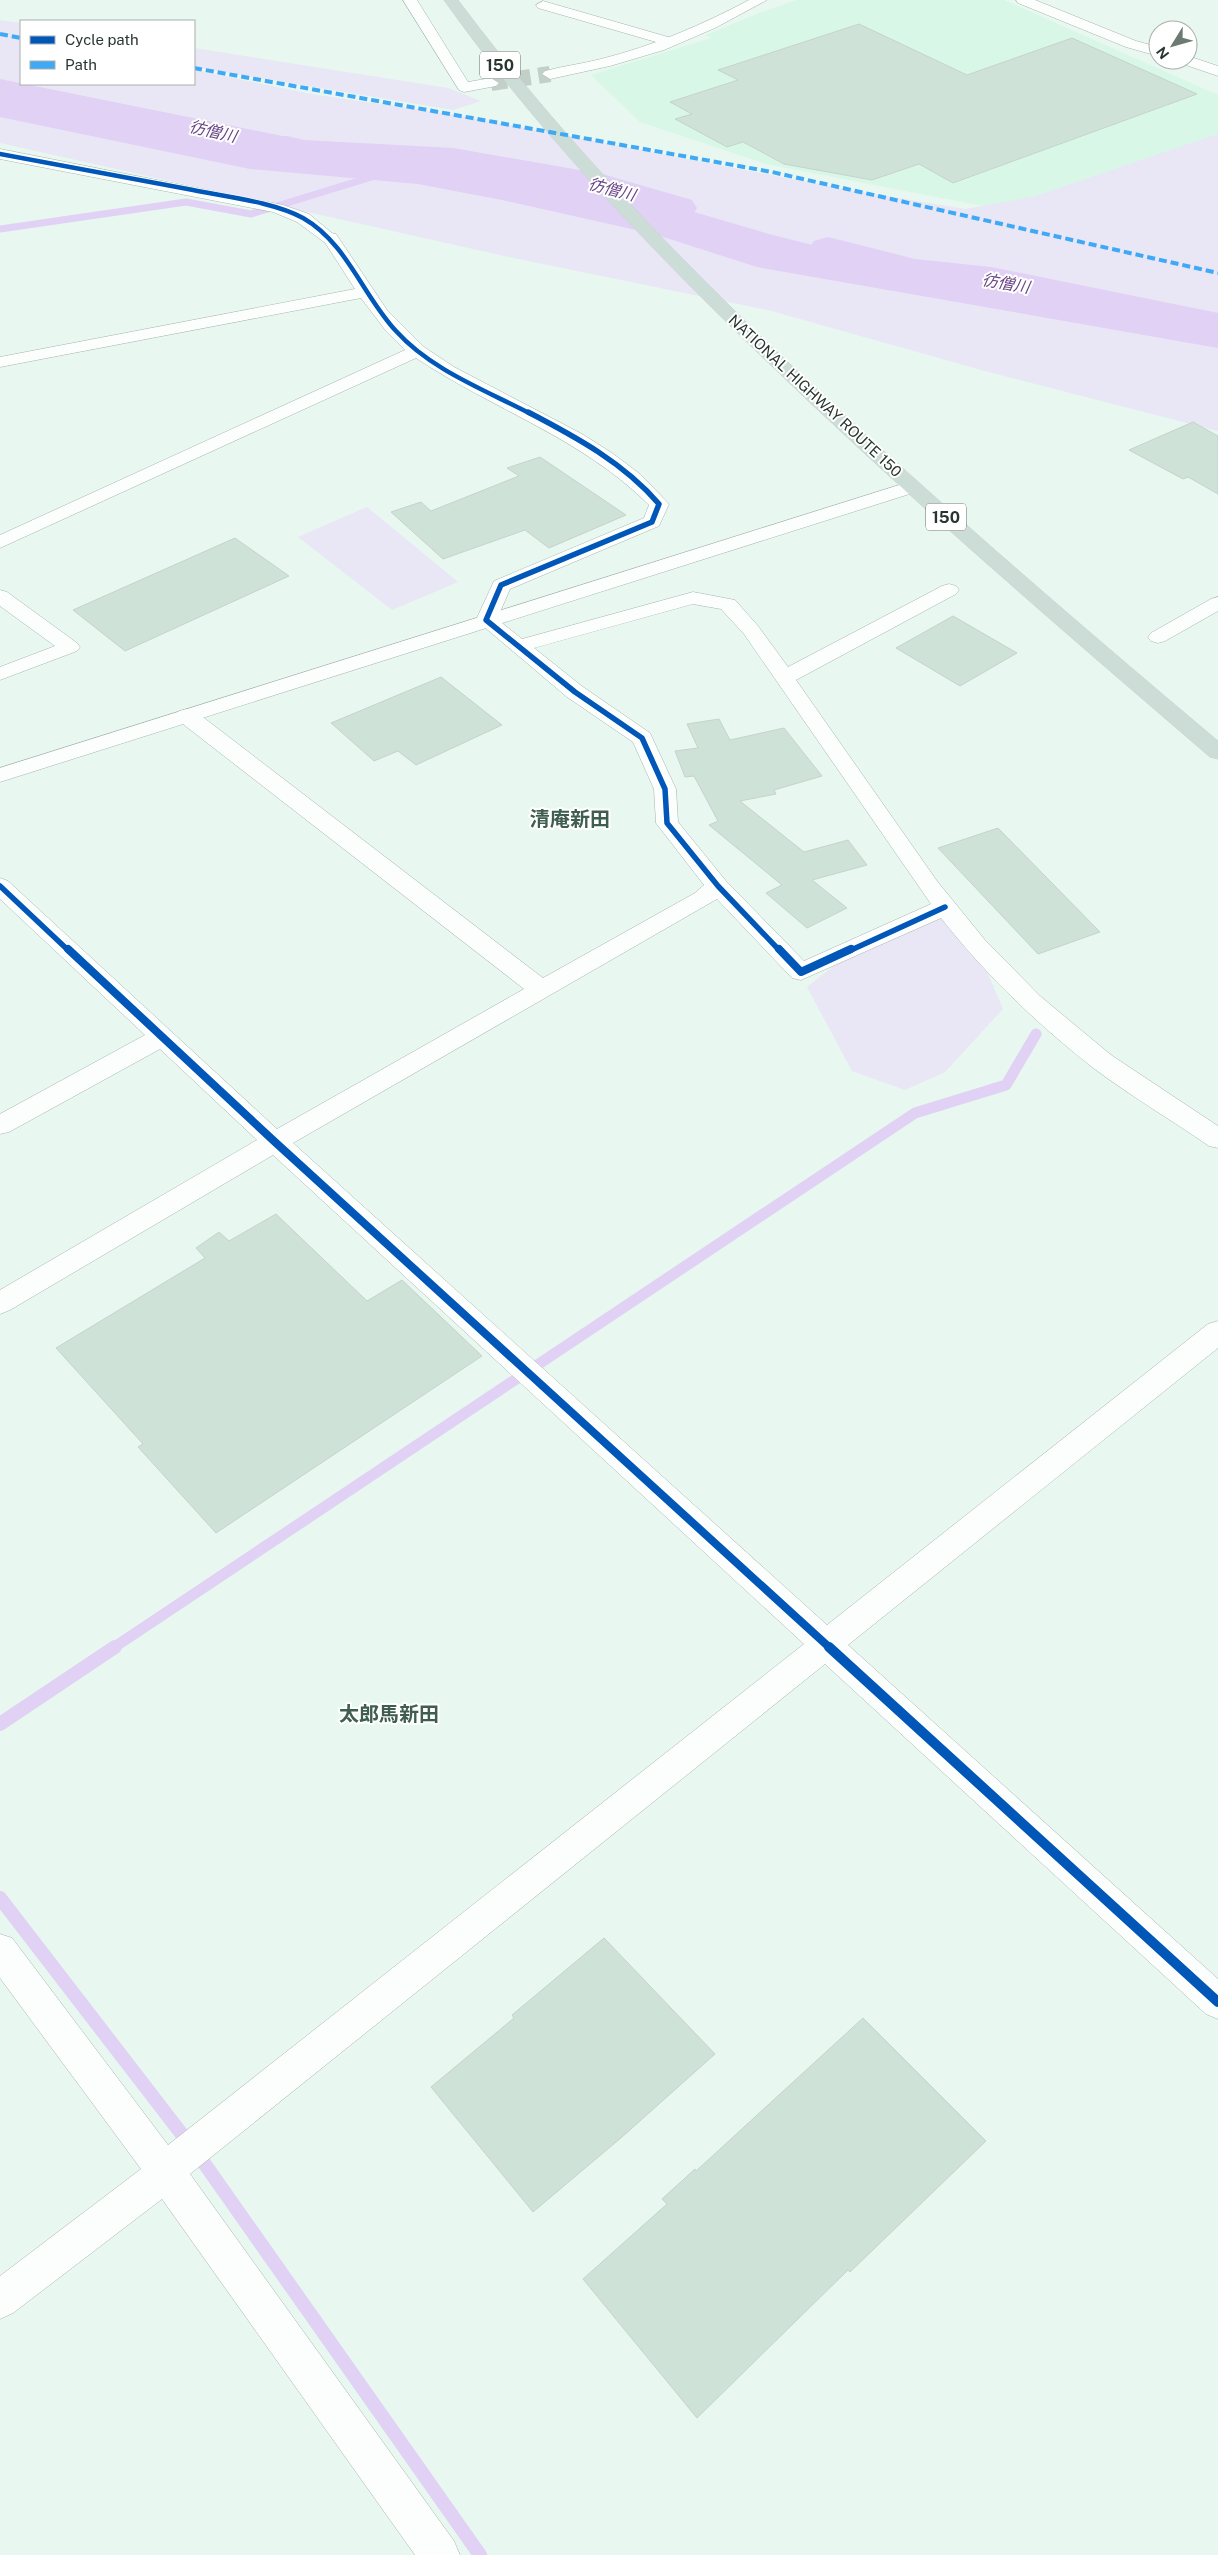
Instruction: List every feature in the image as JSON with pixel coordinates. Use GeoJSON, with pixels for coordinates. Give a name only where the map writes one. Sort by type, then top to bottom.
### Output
{"type":"FeatureCollection","features":[{"type":"Feature","properties":{"kind":"highway","name":"NATIONAL HIGHWAY ROUTE 150"},"geometry":{"type":"LineString","coordinates":[[451,0],[505,72],[684,272],[876,456],[1062,621],[1218,752]]}},
{"type":"Feature","properties":{"kind":"street"},"geometry":{"type":"LineString","coordinates":[[410,0],[464,87],[491,83]]}},
{"type":"Feature","properties":{"kind":"street"},"geometry":{"type":"LineString","coordinates":[[550,74],[581,69],[670,42],[720,22],[760,0]]}},
{"type":"Feature","properties":{"kind":"street"},"geometry":{"type":"LineString","coordinates":[[1023,0],[1131,44],[1148,49]]}},
{"type":"Feature","properties":{"kind":"street"},"geometry":{"type":"LineString","coordinates":[[540,3],[670,42]]}},
{"type":"Feature","properties":{"kind":"street"},"geometry":{"type":"LineString","coordinates":[[1198,64],[1218,71]]}},
{"type":"Feature","properties":{"kind":"street"},"geometry":{"type":"LineString","coordinates":[[0,154],[218,195],[277,208],[303,218],[330,238],[395,331],[417,351],[453,374],[551,424],[608,458],[642,484],[659,504],[652,522],[501,585],[486,620]]}},
{"type":"Feature","properties":{"kind":"street"},"geometry":{"type":"LineString","coordinates":[[0,362],[368,292]]}},
{"type":"Feature","properties":{"kind":"street"},"geometry":{"type":"LineString","coordinates":[[0,542],[417,351]]}},
{"type":"Feature","properties":{"kind":"street"},"geometry":{"type":"LineString","coordinates":[[0,775],[912,487]]}},
{"type":"Feature","properties":{"kind":"street"},"geometry":{"type":"LineString","coordinates":[[784,678],[949,590]]}},
{"type":"Feature","properties":{"kind":"street"},"geometry":{"type":"LineString","coordinates":[[0,596],[70,648],[0,674]]}},
{"type":"Feature","properties":{"kind":"street"},"geometry":{"type":"LineString","coordinates":[[519,646],[693,598],[728,604],[739,614],[945,907],[976,946],[1031,1002],[1102,1061],[1218,1139]]}},
{"type":"Feature","properties":{"kind":"street"},"geometry":{"type":"LineString","coordinates":[[1158,637],[1218,603]]}},
{"type":"Feature","properties":{"kind":"street"},"geometry":{"type":"LineString","coordinates":[[486,620],[575,692],[642,738],[665,789],[667,823],[718,886],[801,972],[945,907]]}},
{"type":"Feature","properties":{"kind":"street"},"geometry":{"type":"LineString","coordinates":[[187,716],[542,990]]}},
{"type":"Feature","properties":{"kind":"street"},"geometry":{"type":"LineString","coordinates":[[0,886],[275,1142],[1218,2002]]}},
{"type":"Feature","properties":{"kind":"street"},"geometry":{"type":"LineString","coordinates":[[0,1303],[275,1142],[704,898],[718,886]]}},
{"type":"Feature","properties":{"kind":"street"},"geometry":{"type":"LineString","coordinates":[[0,1125],[162,1037]]}},
{"type":"Feature","properties":{"kind":"street"},"geometry":{"type":"LineString","coordinates":[[0,2300],[150,2185],[1218,1332]]}},
{"type":"Feature","properties":{"kind":"street"},"geometry":{"type":"LineString","coordinates":[[0,1950],[165,2172],[440,2555]]}},
{"type":"Feature","properties":{"kind":"shaded area"},"geometry":{"type":"Polygon","coordinates":[[[797,0],[1004,0],[1148,64],[1148,70],[1162,70],[1218,95],[1218,137],[1014,212],[766,164],[640,122],[591,75],[711,38],[706,35],[759,13],[797,0]]]}},
{"type":"Feature","properties":{"kind":"shaded area"},"geometry":{"type":"Polygon","coordinates":[[[0,20],[20,23],[20,85],[195,85],[195,70],[317,95],[457,115],[844,189],[965,209],[1032,197],[1218,134],[1218,431],[985,371],[768,310],[509,257],[0,143],[0,20]]]}},
{"type":"Feature","properties":{"kind":"shaded area"},"geometry":{"type":"Polygon","coordinates":[[[195,48],[448,88],[481,101],[453,110],[195,67],[195,48]]]}},
{"type":"Feature","properties":{"kind":"shaded area"},"geometry":{"type":"Polygon","coordinates":[[[367,507],[458,582],[392,610],[298,537],[367,507]]]}},
{"type":"Feature","properties":{"kind":"shaded area"},"geometry":{"type":"Polygon","coordinates":[[[945,907],[976,946],[1003,1009],[945,1072],[905,1090],[852,1071],[807,987],[859,946],[945,907]]]}},
{"type":"Feature","properties":{"kind":"water"},"geometry":{"type":"Polygon","coordinates":[[[0,79],[20,83],[20,85],[30,85],[376,155],[602,185],[769,234],[915,271],[1218,322],[1218,348],[757,267],[654,234],[502,200],[418,184],[250,169],[0,117],[0,79]]]}},
{"type":"Feature","properties":{"kind":"building"},"geometry":{"type":"Polygon","coordinates":[[[859,24],[967,75],[1072,38],[1197,94],[953,183],[919,164],[872,180],[784,164],[743,142],[727,147],[675,119],[692,114],[670,102],[738,80],[718,70],[859,24]]]}},
{"type":"Feature","properties":{"kind":"building"},"geometry":{"type":"Polygon","coordinates":[[[1193,422],[1218,436],[1218,494],[1188,477],[1183,479],[1129,450],[1193,422]]]}},
{"type":"Feature","properties":{"kind":"building"},"geometry":{"type":"Polygon","coordinates":[[[540,457],[626,515],[549,548],[525,530],[443,559],[391,512],[421,502],[431,511],[519,476],[507,468],[540,457]]]}},
{"type":"Feature","properties":{"kind":"building"},"geometry":{"type":"Polygon","coordinates":[[[235,538],[289,576],[125,651],[73,610],[235,538]]]}},
{"type":"Feature","properties":{"kind":"building"},"geometry":{"type":"Polygon","coordinates":[[[953,616],[1017,653],[960,686],[896,648],[953,616]]]}},
{"type":"Feature","properties":{"kind":"building"},"geometry":{"type":"Polygon","coordinates":[[[441,677],[502,725],[416,765],[398,751],[374,761],[331,723],[441,677]]]}},
{"type":"Feature","properties":{"kind":"building"},"geometry":{"type":"Polygon","coordinates":[[[719,719],[730,740],[784,728],[822,776],[774,790],[776,794],[740,801],[804,852],[848,840],[867,865],[812,880],[847,908],[807,928],[766,893],[782,885],[709,825],[718,821],[694,776],[685,777],[675,751],[698,748],[687,724],[719,719]]]}},
{"type":"Feature","properties":{"kind":"building"},"geometry":{"type":"Polygon","coordinates":[[[998,828],[1100,932],[1038,954],[938,848],[998,828]]]}},
{"type":"Feature","properties":{"kind":"building"},"geometry":{"type":"Polygon","coordinates":[[[276,1214],[367,1301],[402,1280],[482,1356],[216,1533],[138,1447],[143,1444],[56,1348],[205,1258],[196,1248],[219,1232],[229,1241],[276,1214]]]}},
{"type":"Feature","properties":{"kind":"building"},"geometry":{"type":"Polygon","coordinates":[[[604,1938],[715,2054],[622,2137],[533,2212],[431,2087],[514,2018],[512,2015],[604,1938]]]}},
{"type":"Feature","properties":{"kind":"building"},"geometry":{"type":"Polygon","coordinates":[[[863,2018],[986,2141],[850,2272],[848,2270],[697,2418],[583,2279],[667,2204],[662,2199],[695,2169],[696,2171],[863,2018]]]}},
{"type":"Feature","properties":{"kind":"waterway","name":"彷僧川"},"geometry":{"type":"LineString","coordinates":[[287,147],[304,151],[453,159],[602,185],[678,208]]}},
{"type":"Feature","properties":{"kind":"waterway"},"geometry":{"type":"LineString","coordinates":[[410,165],[435,158]]}},
{"type":"Feature","properties":{"kind":"waterway"},"geometry":{"type":"LineString","coordinates":[[0,229],[186,202],[251,214],[378,175]]}},
{"type":"Feature","properties":{"kind":"waterway","name":"彷僧川"},"geometry":{"type":"LineString","coordinates":[[828,249],[915,271],[991,279],[1218,326]]}},
{"type":"Feature","properties":{"kind":"waterway"},"geometry":{"type":"LineString","coordinates":[[113,1648],[915,1113],[1006,1085],[1036,1034]]}},
{"type":"Feature","properties":{"kind":"waterway"},"geometry":{"type":"LineString","coordinates":[[0,1724],[115,1647]]}},
{"type":"Feature","properties":{"kind":"waterway"},"geometry":{"type":"LineString","coordinates":[[0,1898],[204,2163],[480,2555]]}},
{"type":"Feature","properties":{"kind":"tunnel"},"geometry":{"type":"LineString","coordinates":[[491,83],[550,74]]}},
{"type":"Feature","properties":{"kind":"marked path"},"geometry":{"type":"LineString","coordinates":[[0,34],[20,38]]}},
{"type":"Feature","properties":{"kind":"marked path"},"geometry":{"type":"LineString","coordinates":[[195,68],[772,172],[1218,273]]}},
{"type":"Feature","properties":{"kind":"cycle path"},"geometry":{"type":"LineString","coordinates":[[0,154],[218,195],[277,208],[303,218],[330,238],[395,331],[417,351],[453,374],[551,424],[608,458],[642,484],[659,504],[652,522],[501,585],[486,620],[575,692],[642,738],[665,789],[667,823],[718,886],[801,972],[945,907]]}},
{"type":"Feature","properties":{"kind":"cycle path"},"geometry":{"type":"LineString","coordinates":[[0,886],[275,1142],[1218,2002]]}},
{"type":"Feature","properties":{"kind":"district","name":"清庵新田"},"geometry":{"type":"Point","coordinates":[570,819]}},
{"type":"Feature","properties":{"kind":"district","name":"太郎馬新田"},"geometry":{"type":"Point","coordinates":[389,1714]}}]}
